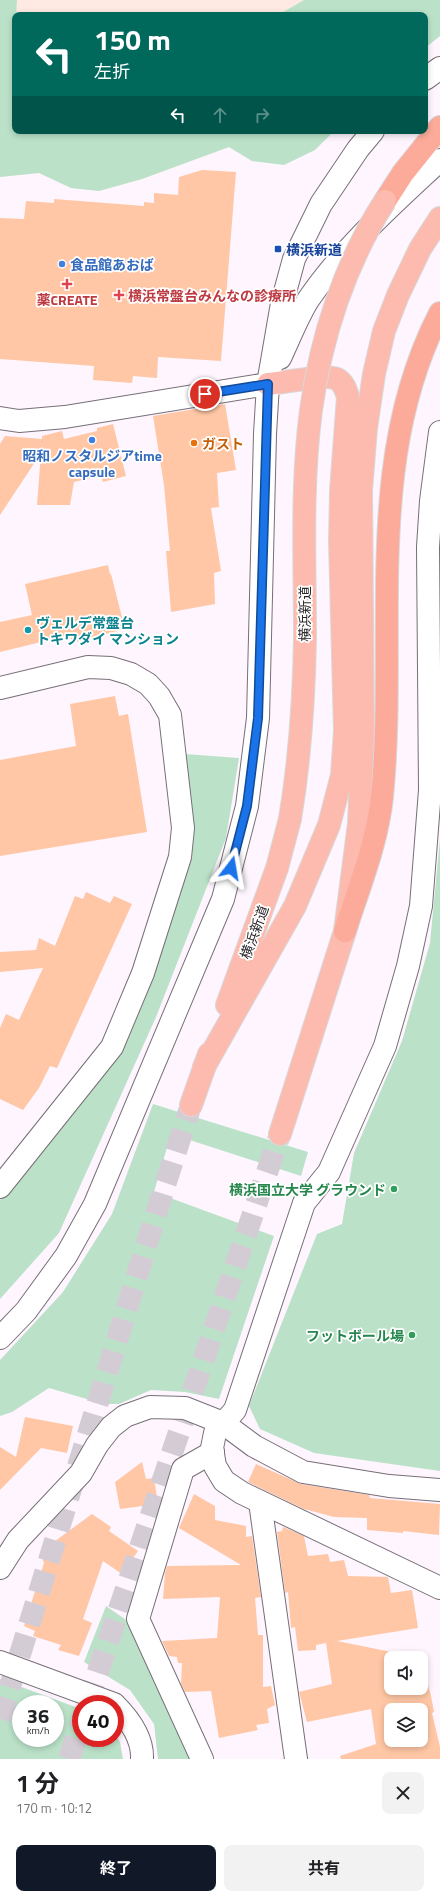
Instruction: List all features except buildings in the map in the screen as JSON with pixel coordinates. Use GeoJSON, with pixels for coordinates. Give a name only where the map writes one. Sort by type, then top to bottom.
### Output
{"type":"FeatureCollection","features":[{"type":"Feature","properties":{"kind":"highway"},"geometry":{"type":"LineString","coordinates":[[385,201],[403,173],[440,127]]}},
{"type":"Feature","properties":{"kind":"highway","name":"横浜新道"},"geometry":{"type":"LineString","coordinates":[[191,1106],[277,868],[290,819],[297,778],[303,712],[305,483],[311,411],[321,360],[338,300],[365,234],[385,201],[440,142]]}},
{"type":"Feature","properties":{"kind":"highway"},"geometry":{"type":"LineString","coordinates":[[345,931],[359,824],[363,731],[361,490],[367,420],[374,374],[384,331],[398,295],[420,249],[440,218]]}},
{"type":"Feature","properties":{"kind":"highway"},"geometry":{"type":"LineString","coordinates":[[280,1134],[376,836],[382,798],[386,746],[388,527],[394,456],[409,390],[431,331],[440,313]]}},
{"type":"Feature","properties":{"kind":"highway"},"geometry":{"type":"LineString","coordinates":[[204,1067],[295,906],[329,825],[342,775],[345,731],[340,542],[342,475],[348,397],[345,386],[336,378],[268,384]]}},
{"type":"Feature","properties":{"kind":"street"},"geometry":{"type":"LineString","coordinates":[[428,77],[440,68]]}},
{"type":"Feature","properties":{"kind":"street"},"geometry":{"type":"LineString","coordinates":[[0,1338],[26,1311],[66,1256],[95,1204],[223,899],[247,806],[258,718],[268,384],[282,303],[294,260],[321,204],[358,149],[370,134]]}},
{"type":"Feature","properties":{"kind":"street"},"geometry":{"type":"LineString","coordinates":[[268,384],[307,302],[329,272],[364,231],[440,160]]}},
{"type":"Feature","properties":{"kind":"street"},"geometry":{"type":"LineString","coordinates":[[0,418],[19,421],[65,417],[268,384]]}},
{"type":"Feature","properties":{"kind":"street"},"geometry":{"type":"LineString","coordinates":[[440,432],[431,501],[428,548],[430,790],[422,906],[408,966],[385,1046],[329,1172],[304,1203],[235,1410],[222,1423],[215,1433],[212,1448],[215,1466],[224,1480],[242,1493],[440,1588]]}},
{"type":"Feature","properties":{"kind":"street"},"geometry":{"type":"LineString","coordinates":[[0,688],[88,667],[112,668],[131,674],[148,684],[159,696],[170,715],[183,828],[180,857],[143,973],[112,1047],[0,1187]]}},
{"type":"Feature","properties":{"kind":"street"},"geometry":{"type":"LineString","coordinates":[[0,1568],[18,1540],[81,1473],[97,1445],[111,1427],[126,1416],[150,1407],[185,1408],[222,1423],[254,1446],[303,1472],[388,1486],[440,1490]]}},
{"type":"Feature","properties":{"kind":"street"},"geometry":{"type":"LineString","coordinates":[[202,1759],[138,1619],[183,1469],[213,1452]]}},
{"type":"Feature","properties":{"kind":"street"},"geometry":{"type":"LineString","coordinates":[[260,1502],[296,1759]]}},
{"type":"Feature","properties":{"kind":"street"},"geometry":{"type":"LineString","coordinates":[[0,1662],[87,1695]]}},
{"type":"Feature","properties":{"kind":"street"},"geometry":{"type":"LineString","coordinates":[[124,1715],[138,1736],[142,1759]]}},
{"type":"Feature","properties":{"kind":"shaded area"},"geometry":{"type":"Polygon","coordinates":[[[0,0],[440,0],[428,12],[12,12],[12,134],[304,134],[252,161],[229,147],[142,179],[99,191],[71,188],[39,173],[0,177],[0,0]]]}},
{"type":"Feature","properties":{"kind":"green space"},"geometry":{"type":"Polygon","coordinates":[[[0,0],[17,0],[16,12],[12,12],[12,134],[331,134],[315,150],[284,165],[252,161],[229,147],[142,179],[99,191],[71,188],[39,173],[0,177],[0,0]]]}},
{"type":"Feature","properties":{"kind":"green space"},"geometry":{"type":"Polygon","coordinates":[[[304,0],[440,0],[440,36],[428,46],[428,12],[283,12],[304,0]]]}},
{"type":"Feature","properties":{"kind":"green space"},"geometry":{"type":"Polygon","coordinates":[[[185,754],[239,758],[226,838],[156,1017],[59,1233],[0,1299],[0,1200],[123,1042],[181,881],[185,754]]]}},
{"type":"Feature","properties":{"kind":"green space","name":"横浜国立大学 グラウンド"},"geometry":{"type":"Polygon","coordinates":[[[440,839],[440,1471],[314,1453],[260,1429],[249,1406],[317,1234],[342,1224],[354,1153],[402,1041],[430,943],[440,839]]]}},
{"type":"Feature","properties":{"kind":"green space"},"geometry":{"type":"Polygon","coordinates":[[[153,1104],[308,1152],[301,1176],[171,1134],[154,1192],[274,1236],[219,1399],[185,1392],[151,1390],[119,1404],[104,1404],[49,1388],[12,1412],[0,1416],[0,1360],[63,1292],[112,1214],[153,1104]]]}},
{"type":"Feature","properties":{"kind":"green space"},"geometry":{"type":"Polygon","coordinates":[[[106,1606],[129,1622],[193,1759],[158,1759],[154,1724],[130,1690],[84,1662],[106,1606]]]}},
{"type":"Feature","properties":{"kind":"green space"},"geometry":{"type":"Polygon","coordinates":[[[0,1679],[43,1695],[12,1695],[12,1747],[64,1747],[64,1703],[72,1706],[72,1747],[121,1747],[123,1759],[0,1759],[0,1679]]]}},
{"type":"Feature","properties":{"kind":"tunnel"},"geometry":{"type":"LineString","coordinates":[[0,1719],[191,1105]]}},
{"type":"Feature","properties":{"kind":"tunnel"},"geometry":{"type":"LineString","coordinates":[[90,1695],[280,1134]]}},
{"type":"Feature","properties":{"kind":"tunnel"},"geometry":{"type":"LineString","coordinates":[[69,1759],[73,1747]]}},
{"type":"Feature","properties":{"kind":"place","name":"横浜新道"},"geometry":{"type":"Point","coordinates":[278,249]}},
{"type":"Feature","properties":{"kind":"place","name":"食品館あおば"},"geometry":{"type":"Point","coordinates":[62,264]}},
{"type":"Feature","properties":{"kind":"place","name":"薬CREATE"},"geometry":{"type":"Point","coordinates":[67,284]}},
{"type":"Feature","properties":{"kind":"place","name":"横浜常盤台みんなの診療所"},"geometry":{"type":"Point","coordinates":[119,295]}},
{"type":"Feature","properties":{"kind":"place","name":"昭和ノスタルジアtime capsule"},"geometry":{"type":"Point","coordinates":[92,440]}},
{"type":"Feature","properties":{"kind":"place","name":"ガスト"},"geometry":{"type":"Point","coordinates":[194,443]}},
{"type":"Feature","properties":{"kind":"place","name":"ヴェルデ常盤台 トキワダイ マンション"},"geometry":{"type":"Point","coordinates":[28,630]}},
{"type":"Feature","properties":{"kind":"place","name":"横浜国立大学 グラウンド"},"geometry":{"type":"Point","coordinates":[394,1189]}},
{"type":"Feature","properties":{"kind":"place","name":"フットボール場"},"geometry":{"type":"Point","coordinates":[412,1335]}},
{"type":"Feature","properties":{"kind":"route"},"geometry":{"type":"LineString","coordinates":[[205,394],[268,384],[265,434],[258,718],[247,806],[231,868]]}}]}
